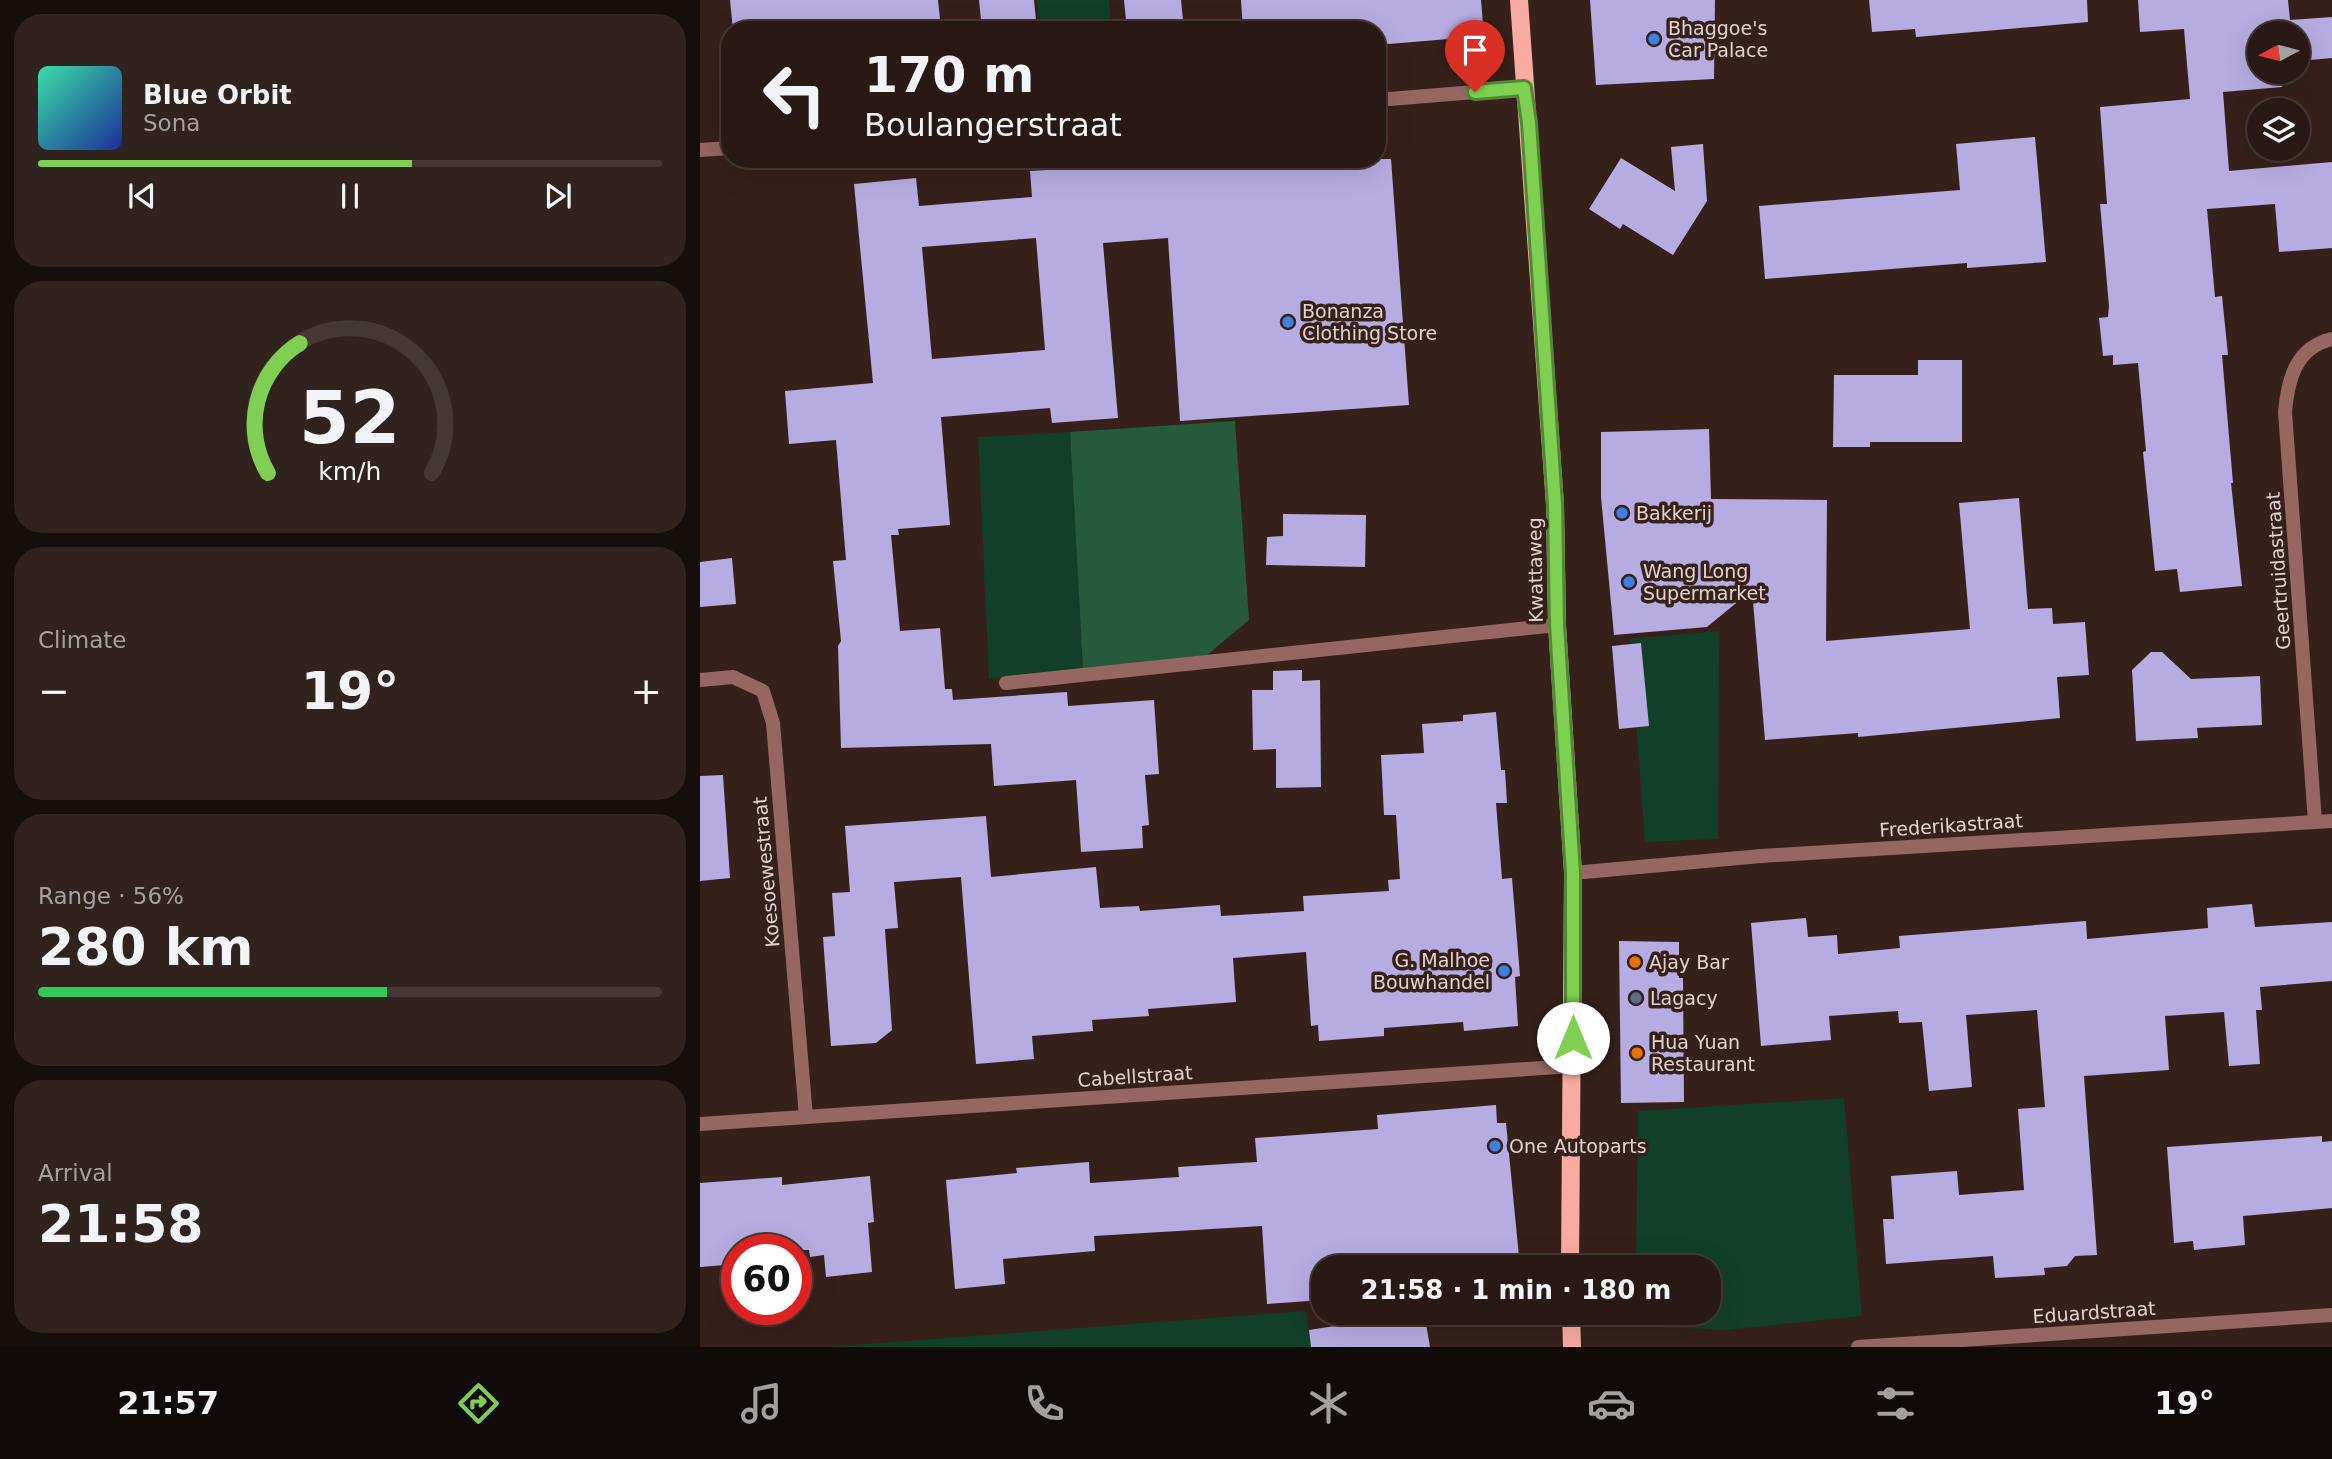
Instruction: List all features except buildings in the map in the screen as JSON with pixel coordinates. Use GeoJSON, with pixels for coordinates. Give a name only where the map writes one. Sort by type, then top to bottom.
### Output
{"type":"FeatureCollection","features":[{"type":"Feature","properties":{"kind":"main road","name":"Kwattaweg"},"geometry":{"type":"LineString","coordinates":[[1519,0],[1555,505],[1557,625],[1573,873],[1570,1255]]}},
{"type":"Feature","properties":{"kind":"main road"},"geometry":{"type":"LineString","coordinates":[[1571,1325],[1572,1347]]}},
{"type":"Feature","properties":{"kind":"street"},"geometry":{"type":"LineString","coordinates":[[1386,99],[1524,88]]}},
{"type":"Feature","properties":{"kind":"street"},"geometry":{"type":"LineString","coordinates":[[700,150],[721,149]]}},
{"type":"Feature","properties":{"kind":"street","name":"Geertruidastraat"},"geometry":{"type":"LineString","coordinates":[[2315,822],[2285,412],[2287,385],[2297,364],[2309,348],[2332,339]]}},
{"type":"Feature","properties":{"kind":"street"},"geometry":{"type":"LineString","coordinates":[[1006,683],[1557,625]]}},
{"type":"Feature","properties":{"kind":"street","name":"Koesoewestraat"},"geometry":{"type":"LineString","coordinates":[[700,680],[733,677],[763,691],[773,723],[806,1117]]}},
{"type":"Feature","properties":{"kind":"street","name":"Frederikastraat"},"geometry":{"type":"LineString","coordinates":[[1573,873],[1761,856],[2332,821]]}},
{"type":"Feature","properties":{"kind":"street","name":"Cabellstraat"},"geometry":{"type":"LineString","coordinates":[[700,1124],[1573,1066]]}},
{"type":"Feature","properties":{"kind":"street","name":"Eduardstraat"},"geometry":{"type":"LineString","coordinates":[[1858,1347],[2332,1315]]}},
{"type":"Feature","properties":{"kind":"green space"},"geometry":{"type":"Polygon","coordinates":[[[1037,0],[1109,0],[1110,21],[1039,21],[1037,0]]]}},
{"type":"Feature","properties":{"kind":"green space"},"geometry":{"type":"Polygon","coordinates":[[[1235,421],[1249,620],[1207,655],[1083,669],[1070,432],[1235,421]]]}},
{"type":"Feature","properties":{"kind":"green space"},"geometry":{"type":"Polygon","coordinates":[[[1070,432],[1083,669],[989,679],[978,437],[1070,432]]]}},
{"type":"Feature","properties":{"kind":"green space"},"geometry":{"type":"Polygon","coordinates":[[[1719,631],[1718,839],[1645,842],[1630,639],[1719,631]]]}},
{"type":"Feature","properties":{"kind":"green space"},"geometry":{"type":"Polygon","coordinates":[[[1844,1098],[1862,1316],[1725,1330],[1635,1326],[1721,1325],[1721,1255],[1636,1255],[1638,1111],[1844,1098]]]}},
{"type":"Feature","properties":{"kind":"green space"},"geometry":{"type":"Polygon","coordinates":[[[1306,1311],[1311,1347],[827,1347],[1306,1311]]]}},
{"type":"Feature","properties":{"kind":"place","name":"Bhaggoe's Car Palace"},"geometry":{"type":"Point","coordinates":[1654,39]}},
{"type":"Feature","properties":{"kind":"place","name":"Bonanza Clothing Store"},"geometry":{"type":"Point","coordinates":[1288,322]}},
{"type":"Feature","properties":{"kind":"place","name":"Bakkerij"},"geometry":{"type":"Point","coordinates":[1622,513]}},
{"type":"Feature","properties":{"kind":"place","name":"Wang Long Supermarket"},"geometry":{"type":"Point","coordinates":[1629,582]}},
{"type":"Feature","properties":{"kind":"place","name":"Ajay Bar"},"geometry":{"type":"Point","coordinates":[1635,962]}},
{"type":"Feature","properties":{"kind":"place","name":"G. Malhoe Bouwhandel"},"geometry":{"type":"Point","coordinates":[1504,971]}},
{"type":"Feature","properties":{"kind":"place","name":"Lagacy"},"geometry":{"type":"Point","coordinates":[1636,998]}},
{"type":"Feature","properties":{"kind":"place","name":"Hua Yuan Restaurant"},"geometry":{"type":"Point","coordinates":[1637,1053]}},
{"type":"Feature","properties":{"kind":"place","name":"One Autoparts"},"geometry":{"type":"Point","coordinates":[1495,1146]}},
{"type":"Feature","properties":{"kind":"route"},"geometry":{"type":"LineString","coordinates":[[1475,92],[1524,88],[1529,123],[1555,505],[1557,625],[1573,873],[1573,1038]]}}]}
